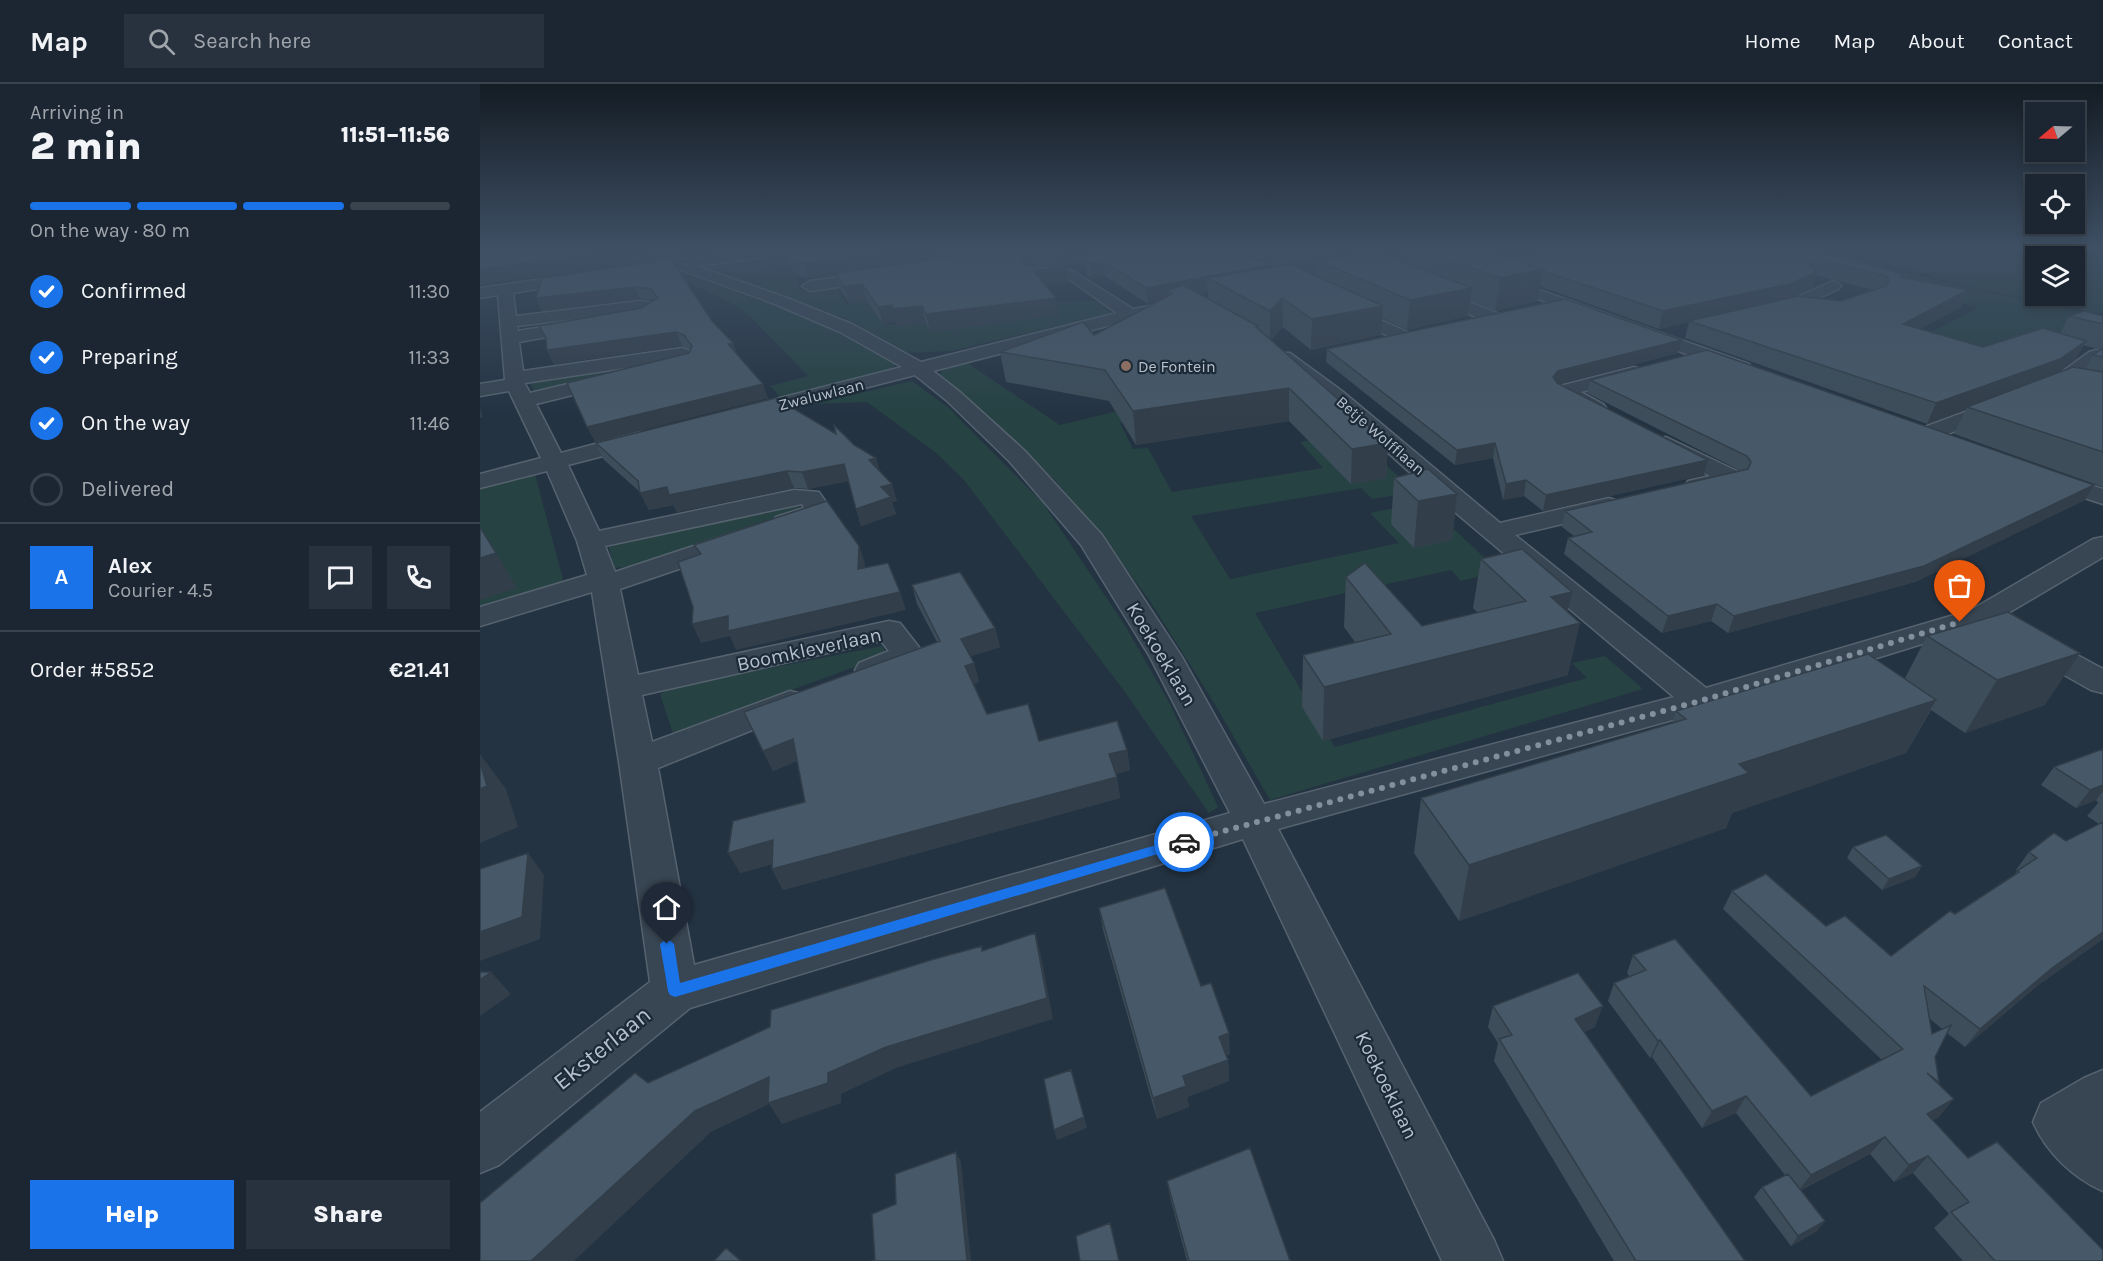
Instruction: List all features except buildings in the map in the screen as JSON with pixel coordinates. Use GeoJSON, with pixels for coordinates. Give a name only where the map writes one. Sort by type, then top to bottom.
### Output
{"type":"FeatureCollection","features":[{"type":"Feature","properties":{"kind":"street"},"geometry":{"type":"LineString","coordinates":[[499,305],[510,330],[518,388],[590,541],[603,582],[625,688],[675,991]]}},
{"type":"Feature","properties":{"kind":"street","name":"Koekoeklaan"},"geometry":{"type":"LineString","coordinates":[[791,305],[846,328],[919,369],[953,396],[1017,456],[1092,541],[1166,657],[1254,821],[1473,1261]]}},
{"type":"Feature","properties":{"kind":"street"},"geometry":{"type":"LineString","coordinates":[[1114,305],[1130,315]]}},
{"type":"Feature","properties":{"kind":"street"},"geometry":{"type":"LineString","coordinates":[[1337,305],[1406,338]]}},
{"type":"Feature","properties":{"kind":"street"},"geometry":{"type":"LineString","coordinates":[[1462,326],[1502,318],[1465,305]]}},
{"type":"Feature","properties":{"kind":"street"},"geometry":{"type":"LineString","coordinates":[[1530,311],[1556,305]]}},
{"type":"Feature","properties":{"kind":"street"},"geometry":{"type":"LineString","coordinates":[[1569,305],[1761,374]]}},
{"type":"Feature","properties":{"kind":"street"},"geometry":{"type":"LineString","coordinates":[[1749,315],[1794,305]]}},
{"type":"Feature","properties":{"kind":"street"},"geometry":{"type":"LineString","coordinates":[[640,306],[650,306],[653,310],[646,314],[510,330],[640,306]]}},
{"type":"Feature","properties":{"kind":"street"},"geometry":{"type":"LineString","coordinates":[[1791,306],[1823,309]]}},
{"type":"Feature","properties":{"kind":"street","name":"Zwaluwlaan"},"geometry":{"type":"LineString","coordinates":[[714,421],[1130,315],[1193,307]]}},
{"type":"Feature","properties":{"kind":"street"},"geometry":{"type":"LineString","coordinates":[[1658,337],[1680,332]]}},
{"type":"Feature","properties":{"kind":"street"},"geometry":{"type":"LineString","coordinates":[[1383,342],[1428,333]]}},
{"type":"Feature","properties":{"kind":"street","name":"Betje Wolfflaan"},"geometry":{"type":"LineString","coordinates":[[1261,345],[1303,359],[1335,395],[1495,532],[1700,701]]}},
{"type":"Feature","properties":{"kind":"street"},"geometry":{"type":"LineString","coordinates":[[2075,350],[2099,357]]}},
{"type":"Feature","properties":{"kind":"street"},"geometry":{"type":"LineString","coordinates":[[480,390],[518,388],[687,362],[682,354],[518,388]]}},
{"type":"Feature","properties":{"kind":"street"},"geometry":{"type":"LineString","coordinates":[[1616,418],[1563,392],[1705,354]]}},
{"type":"Feature","properties":{"kind":"street"},"geometry":{"type":"LineString","coordinates":[[1927,434],[2058,384],[2099,357]]}},
{"type":"Feature","properties":{"kind":"street"},"geometry":{"type":"LineString","coordinates":[[2058,384],[2081,388]]}},
{"type":"Feature","properties":{"kind":"street"},"geometry":{"type":"LineString","coordinates":[[1905,426],[1949,442]]}},
{"type":"Feature","properties":{"kind":"street"},"geometry":{"type":"LineString","coordinates":[[480,481],[657,435]]}},
{"type":"Feature","properties":{"kind":"street"},"geometry":{"type":"LineString","coordinates":[[1647,435],[1732,478],[1676,491]]}},
{"type":"Feature","properties":{"kind":"street"},"geometry":{"type":"LineString","coordinates":[[2025,470],[2103,497]]}},
{"type":"Feature","properties":{"kind":"street"},"geometry":{"type":"LineString","coordinates":[[480,617],[603,582],[819,511],[810,497],[794,497],[590,541]]}},
{"type":"Feature","properties":{"kind":"street"},"geometry":{"type":"LineString","coordinates":[[1495,532],[1630,501]]}},
{"type":"Feature","properties":{"kind":"street","name":"Eksterlaan"},"geometry":{"type":"LineString","coordinates":[[480,1146],[675,991],[1254,821],[1700,701],[1982,615],[2103,545]]}},
{"type":"Feature","properties":{"kind":"street"},"geometry":{"type":"LineString","coordinates":[[1982,615],[2103,683]]}},
{"type":"Feature","properties":{"kind":"street","name":"Boomkleverlaan"},"geometry":{"type":"LineString","coordinates":[[625,688],[889,630],[909,655],[638,762]]}},
{"type":"Feature","properties":{"kind":"street"},"geometry":{"type":"LineString","coordinates":[[2103,1096],[2060,1122],[2103,1162]]}},
{"type":"Feature","properties":{"kind":"green space"},"geometry":{"type":"Polygon","coordinates":[[[735,305],[771,305],[800,315],[895,364],[883,374],[783,400],[770,386],[808,376],[749,315],[735,305]]]}},
{"type":"Feature","properties":{"kind":"green space"},"geometry":{"type":"Polygon","coordinates":[[[808,305],[874,305],[886,325],[1032,305],[1101,305],[1112,313],[952,351],[908,353],[847,319],[808,305]]]}},
{"type":"Feature","properties":{"kind":"green space"},"geometry":{"type":"Polygon","coordinates":[[[1969,305],[2025,305],[2055,306],[2103,316],[2054,349],[2079,356],[2041,381],[1910,342],[1977,307],[1969,305]]]}},
{"type":"Feature","properties":{"kind":"green space"},"geometry":{"type":"Polygon","coordinates":[[[2103,305],[2103,314],[2063,306],[2085,306],[2103,305]]]}},
{"type":"Feature","properties":{"kind":"green space"},"geometry":{"type":"Polygon","coordinates":[[[679,357],[546,391],[534,392],[530,381],[679,357]]]}},
{"type":"Feature","properties":{"kind":"green space"},"geometry":{"type":"Polygon","coordinates":[[[964,361],[1060,425],[1134,407],[1142,419],[1120,423],[1133,449],[1148,448],[1172,492],[1323,468],[1300,442],[1352,433],[1415,492],[1372,499],[1361,488],[1191,516],[1230,579],[1399,543],[1370,513],[1425,502],[1486,559],[1504,570],[1461,581],[1451,570],[1255,613],[1335,747],[1587,678],[1572,663],[1605,656],[1643,689],[1270,800],[1213,701],[1148,598],[1102,537],[1054,479],[979,409],[940,377],[942,369],[964,361]]]}},
{"type":"Feature","properties":{"kind":"green space"},"geometry":{"type":"Polygon","coordinates":[[[912,381],[949,408],[1043,503],[1126,627],[1170,704],[1218,807],[1209,813],[1125,692],[964,480],[935,452],[867,402],[812,404],[912,381]]]}},
{"type":"Feature","properties":{"kind":"green space"},"geometry":{"type":"Polygon","coordinates":[[[534,471],[564,583],[480,609],[480,486],[534,471]]]}},
{"type":"Feature","properties":{"kind":"green space"},"geometry":{"type":"Polygon","coordinates":[[[794,505],[801,508],[795,514],[635,566],[614,568],[609,547],[794,505]]]}},
{"type":"Feature","properties":{"kind":"green space"},"geometry":{"type":"Polygon","coordinates":[[[882,646],[885,651],[871,661],[673,733],[660,694],[675,687],[882,646]]]}},
{"type":"Feature","properties":{"kind":"way so far"},"geometry":{"type":"LineString","coordinates":[[1184,842],[1254,821],[1700,701],[1960,622]]}},
{"type":"Feature","properties":{"kind":"place","name":"De Fontein"},"geometry":{"type":"Point","coordinates":[1126,366]}},
{"type":"Feature","properties":{"kind":"route"},"geometry":{"type":"LineString","coordinates":[[667,944],[675,991],[767,962],[1184,842]]}}]}
